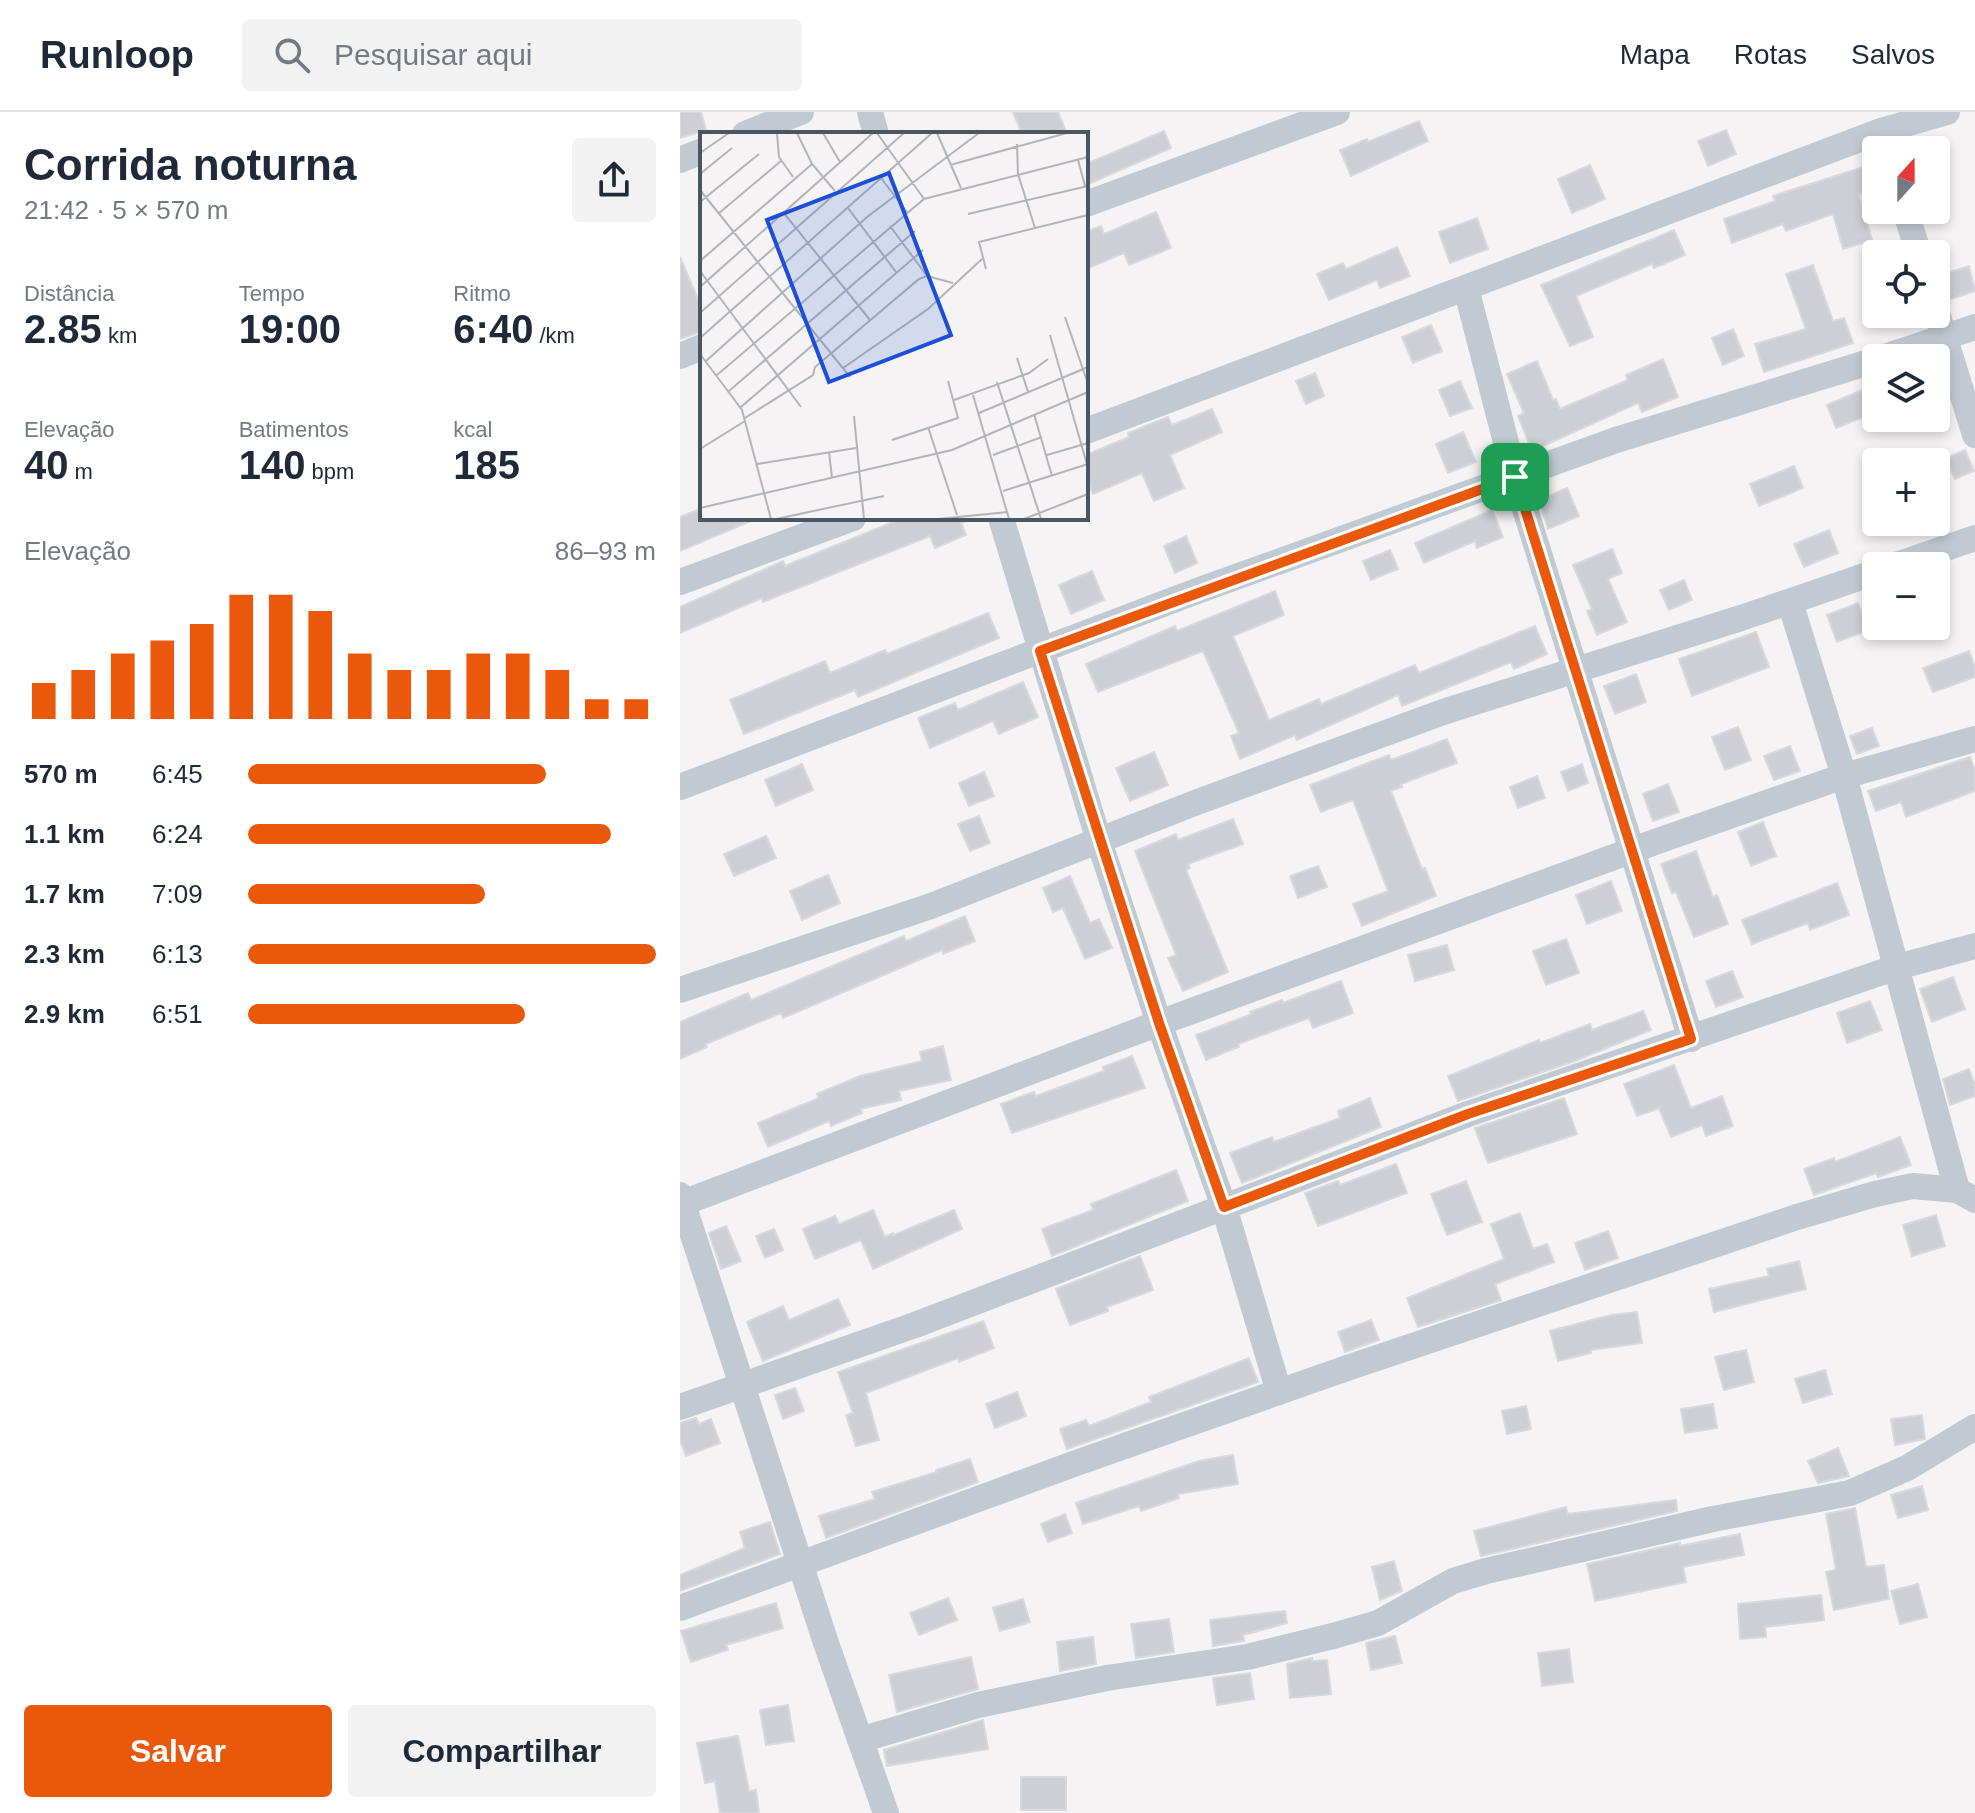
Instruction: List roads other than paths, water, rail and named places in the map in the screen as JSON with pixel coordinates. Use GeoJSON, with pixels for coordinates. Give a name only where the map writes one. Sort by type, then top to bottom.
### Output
{"type":"FeatureCollection","features":[{"type":"Feature","properties":{"kind":"street"},"geometry":{"type":"LineString","coordinates":[[750,132],[801,112]]}},
{"type":"Feature","properties":{"kind":"street"},"geometry":{"type":"LineString","coordinates":[[870,112],[875,132]]}},
{"type":"Feature","properties":{"kind":"street"},"geometry":{"type":"LineString","coordinates":[[1088,203],[1337,112]]}},
{"type":"Feature","properties":{"kind":"street"},"geometry":{"type":"LineString","coordinates":[[1893,136],[1947,112]]}},
{"type":"Feature","properties":{"kind":"street"},"geometry":{"type":"LineString","coordinates":[[1088,430],[1466,288],[1862,148]]}},
{"type":"Feature","properties":{"kind":"street"},"geometry":{"type":"LineString","coordinates":[[680,160],[700,152]]}},
{"type":"Feature","properties":{"kind":"street"},"geometry":{"type":"LineString","coordinates":[[1466,288],[1515,477],[1691,1039]]}},
{"type":"Feature","properties":{"kind":"street"},"geometry":{"type":"LineString","coordinates":[[1923,344],[1975,327]]}},
{"type":"Feature","properties":{"kind":"street"},"geometry":{"type":"LineString","coordinates":[[1941,328],[1975,435]]}},
{"type":"Feature","properties":{"kind":"street"},"geometry":{"type":"LineString","coordinates":[[680,356],[700,348]]}},
{"type":"Feature","properties":{"kind":"street"},"geometry":{"type":"LineString","coordinates":[[680,787],[1616,440],[1862,364]]}},
{"type":"Feature","properties":{"kind":"street"},"geometry":{"type":"LineString","coordinates":[[680,582],[848,520]]}},
{"type":"Feature","properties":{"kind":"street"},"geometry":{"type":"LineString","coordinates":[[1002,520],[1099,841],[1224,1207],[1279,1392]]}},
{"type":"Feature","properties":{"kind":"street"},"geometry":{"type":"LineString","coordinates":[[1934,552],[1975,538]]}},
{"type":"Feature","properties":{"kind":"street"},"geometry":{"type":"LineString","coordinates":[[680,990],[931,906],[1446,711],[1862,577]]}},
{"type":"Feature","properties":{"kind":"street"},"geometry":{"type":"LineString","coordinates":[[680,1608],[1279,1392],[1823,1209],[1913,1186],[1966,1195],[1790,602]]}},
{"type":"Feature","properties":{"kind":"street"},"geometry":{"type":"LineString","coordinates":[[886,1813],[800,1566],[681,1201],[1630,851],[1844,776],[1975,739]]}},
{"type":"Feature","properties":{"kind":"street"},"geometry":{"type":"LineString","coordinates":[[680,1407],[915,1325],[1468,1114],[1897,967],[1975,946]]}},
{"type":"Feature","properties":{"kind":"street"},"geometry":{"type":"LineString","coordinates":[[860,1740],[978,1705],[1107,1678],[1247,1657],[1333,1636],[1378,1623],[1453,1581],[1486,1571],[1669,1528],[1850,1493],[1907,1468],[1975,1427]]}}]}
